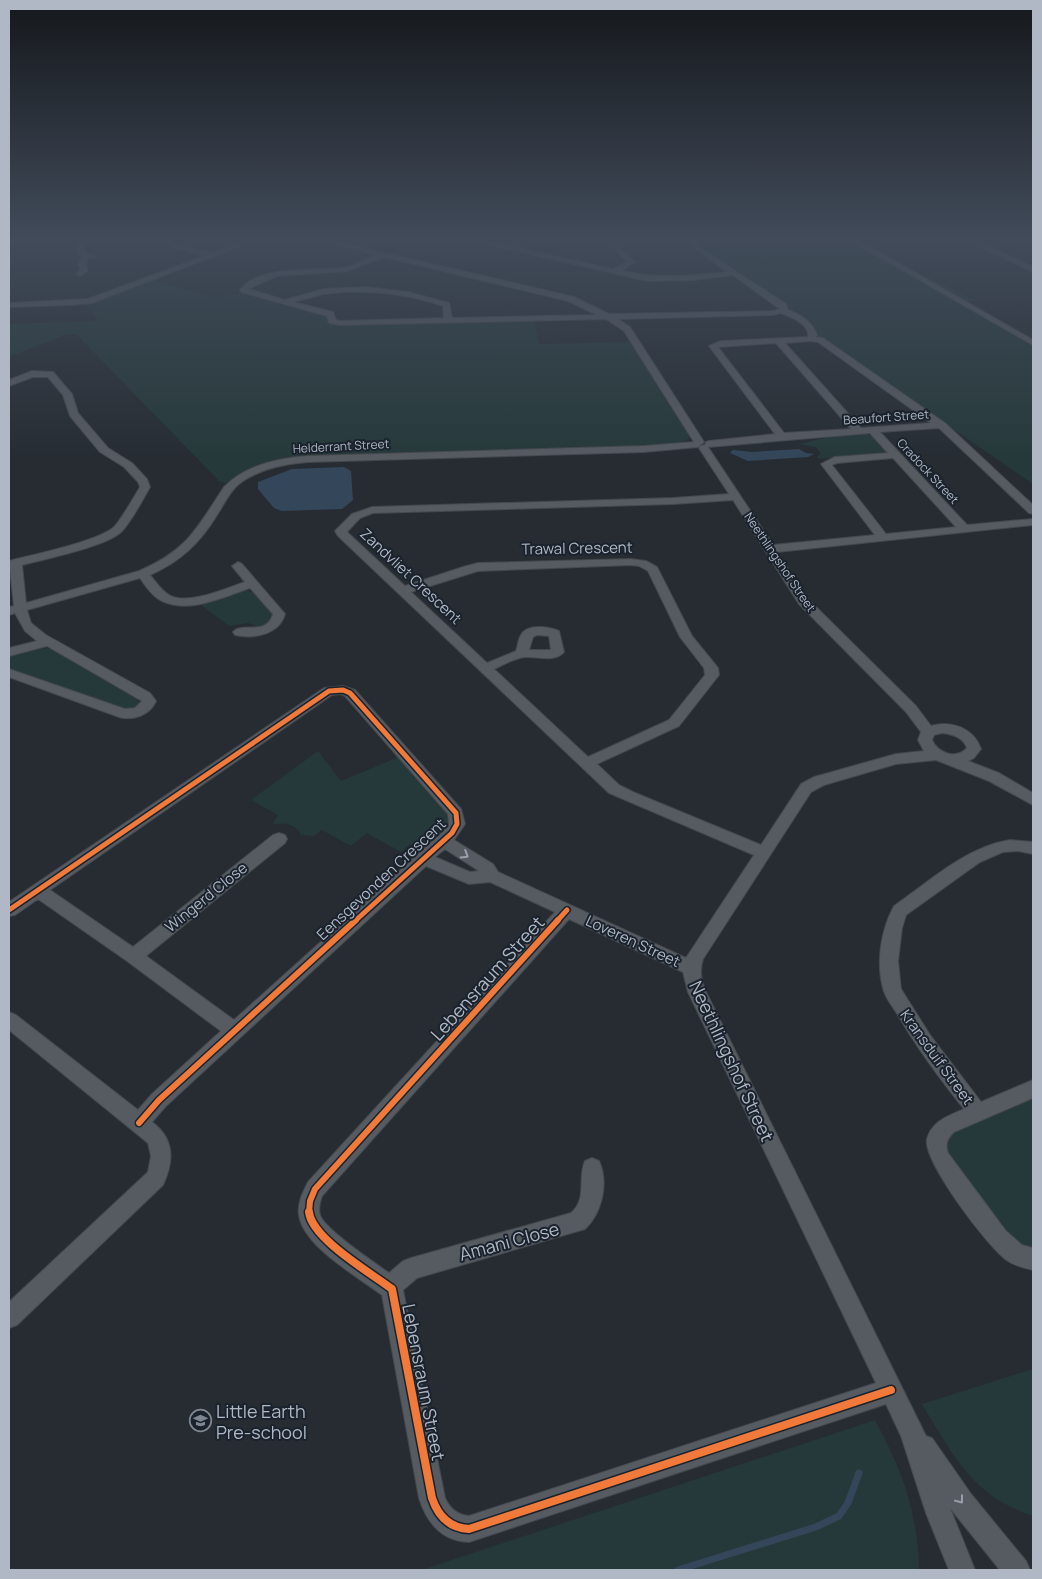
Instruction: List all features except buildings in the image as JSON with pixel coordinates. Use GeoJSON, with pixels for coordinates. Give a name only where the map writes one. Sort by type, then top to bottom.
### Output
{"type":"FeatureCollection","features":[{"type":"Feature","properties":{"kind":"street"},"geometry":{"type":"LineString","coordinates":[[322,312],[330,314],[334,322],[448,321],[779,312]]}},
{"type":"Feature","properties":{"kind":"street"},"geometry":{"type":"LineString","coordinates":[[448,312],[448,321]]}},
{"type":"Feature","properties":{"kind":"street","name":"Neethlingshof Street"},"geometry":{"type":"LineString","coordinates":[[597,312],[626,328],[807,606],[911,709],[926,736],[896,759]]}},
{"type":"Feature","properties":{"kind":"street"},"geometry":{"type":"LineString","coordinates":[[784,312],[792,314],[812,329],[813,335],[810,339]]}},
{"type":"Feature","properties":{"kind":"street"},"geometry":{"type":"LineString","coordinates":[[978,312],[1033,343]]}},
{"type":"Feature","properties":{"kind":"street"},"geometry":{"type":"LineString","coordinates":[[782,437],[713,348],[721,344],[778,340],[810,339],[822,342],[942,425],[1033,511]]}},
{"type":"Feature","properties":{"kind":"street"},"geometry":{"type":"LineString","coordinates":[[778,340],[858,431]]}},
{"type":"Feature","properties":{"kind":"street"},"geometry":{"type":"LineString","coordinates":[[9,383],[32,374],[50,374],[67,394],[73,414],[104,450],[128,464],[143,481],[145,487],[119,528],[112,534],[98,540],[12,565],[14,610],[28,629],[145,696],[148,701],[146,707],[134,714],[124,714],[9,673]]}},
{"type":"Feature","properties":{"kind":"street","name":"Beaufort Street"},"geometry":{"type":"LineString","coordinates":[[747,443],[782,437],[942,425]]}},
{"type":"Feature","properties":{"kind":"street","name":"Cradock Street"},"geometry":{"type":"LineString","coordinates":[[873,430],[965,530]]}},
{"type":"Feature","properties":{"kind":"street","name":"Beaufort Street"},"geometry":{"type":"LineString","coordinates":[[702,445],[726,443],[794,444],[833,433]]}},
{"type":"Feature","properties":{"kind":"street","name":"Helderrant Street"},"geometry":{"type":"LineString","coordinates":[[14,610],[143,574],[171,561],[187,549],[234,482],[282,462],[308,458],[644,449],[702,445]]}},
{"type":"Feature","properties":{"kind":"street"},"geometry":{"type":"LineString","coordinates":[[883,538],[826,464],[835,460],[896,455]]}},
{"type":"Feature","properties":{"kind":"street","name":"Zandvliet Crescent"},"geometry":{"type":"LineString","coordinates":[[736,497],[672,502],[372,510],[359,514],[344,526],[341,532],[621,793],[763,852]]}},
{"type":"Feature","properties":{"kind":"street"},"geometry":{"type":"LineString","coordinates":[[769,548],[1033,522]]}},
{"type":"Feature","properties":{"kind":"street","name":"Trawal Crescent"},"geometry":{"type":"LineString","coordinates":[[403,591],[478,567],[631,562],[642,563],[653,569],[686,638],[711,668],[712,675],[674,723],[587,763]]}},
{"type":"Feature","properties":{"kind":"street"},"geometry":{"type":"LineString","coordinates":[[238,566],[278,611],[279,618],[274,624],[264,630],[239,632]]}},
{"type":"Feature","properties":{"kind":"street"},"geometry":{"type":"LineString","coordinates":[[143,574],[161,595],[174,602],[192,602],[252,583]]}},
{"type":"Feature","properties":{"kind":"street"},"geometry":{"type":"LineString","coordinates":[[9,652],[49,642]]}},
{"type":"Feature","properties":{"kind":"street"},"geometry":{"type":"LineString","coordinates":[[486,668],[522,653]]}},
{"type":"Feature","properties":{"kind":"street","name":"Eensgevonden Crescent"},"geometry":{"type":"LineString","coordinates":[[9,910],[326,692],[334,690],[343,690],[350,693],[456,813],[457,824],[444,841],[159,1100],[139,1123]]}},
{"type":"Feature","properties":{"kind":"street","name":"Neethlingshof Street"},"geometry":{"type":"LineString","coordinates":[[911,709],[968,737],[973,743],[974,749],[994,777]]}},
{"type":"Feature","properties":{"kind":"street"},"geometry":{"type":"LineString","coordinates":[[950,729],[934,730],[926,736],[926,745],[943,757],[994,777],[1033,800]]}},
{"type":"Feature","properties":{"kind":"street","name":"Neethlingshof Street"},"geometry":{"type":"LineString","coordinates":[[962,1570],[939,1513],[912,1432],[697,992],[691,976],[691,968],[696,956],[802,792],[810,785],[896,759],[943,757],[961,759],[970,756],[974,749]]}},
{"type":"Feature","properties":{"kind":"street","name":"Wingerd Close"},"geometry":{"type":"LineString","coordinates":[[133,956],[279,838]]}},
{"type":"Feature","properties":{"kind":"street","name":"Loveren Street"},"geometry":{"type":"LineString","coordinates":[[444,841],[487,868],[492,876]]}},
{"type":"Feature","properties":{"kind":"street","name":"Kransduif Street"},"geometry":{"type":"LineString","coordinates":[[978,1113],[923,1041],[892,990],[890,982],[891,931],[894,920],[900,910],[974,858],[1007,845],[1030,847]]}},
{"type":"Feature","properties":{"kind":"street","name":"Loveren Street"},"geometry":{"type":"LineString","coordinates":[[424,859],[469,878],[492,876],[691,968]]}},
{"type":"Feature","properties":{"kind":"street"},"geometry":{"type":"LineString","coordinates":[[38,890],[133,956],[235,1031]]}},
{"type":"Feature","properties":{"kind":"street","name":"Lebensraum Street"},"geometry":{"type":"LineString","coordinates":[[567,910],[315,1188],[311,1196],[308,1214],[316,1230],[392,1289],[434,1506],[444,1521],[462,1530],[476,1527],[891,1390]]}},
{"type":"Feature","properties":{"kind":"street"},"geometry":{"type":"LineString","coordinates":[[9,1020],[154,1136],[159,1143],[161,1160],[156,1178],[9,1317]]}},
{"type":"Feature","properties":{"kind":"street"},"geometry":{"type":"LineString","coordinates":[[1033,1089],[942,1130],[938,1135],[936,1148],[941,1160],[1007,1249],[1024,1258],[1033,1259]]}},
{"type":"Feature","properties":{"kind":"street","name":"Amani Close"},"geometry":{"type":"LineString","coordinates":[[392,1289],[404,1273],[419,1266],[577,1222],[591,1205],[592,1168]]}},
{"type":"Feature","properties":{"kind":"street","name":"Neethlingshof Street"},"geometry":{"type":"LineString","coordinates":[[912,1432],[962,1503],[1017,1570]]}},
{"type":"Feature","properties":{"kind":"shaded area"},"geometry":{"type":"Polygon","coordinates":[[[91,312],[314,312],[326,315],[328,322],[337,325],[534,320],[539,344],[630,342],[689,432],[689,439],[681,443],[647,446],[299,456],[261,466],[225,483],[219,481],[76,334],[67,334],[9,357],[9,324],[98,321],[91,312]]]}},
{"type":"Feature","properties":{"kind":"shaded area"},"geometry":{"type":"Polygon","coordinates":[[[784,312],[980,312],[1033,341],[1033,484],[784,312]]]}},
{"type":"Feature","properties":{"kind":"shaded area"},"geometry":{"type":"Polygon","coordinates":[[[863,433],[876,437],[888,452],[819,459],[817,457],[821,453],[816,447],[799,444],[834,436],[863,433]]]}},
{"type":"Feature","properties":{"kind":"shaded area"},"geometry":{"type":"Polygon","coordinates":[[[244,590],[255,593],[274,613],[272,622],[259,627],[248,623],[229,626],[200,604],[244,590]]]}},
{"type":"Feature","properties":{"kind":"shaded area"},"geometry":{"type":"Polygon","coordinates":[[[46,648],[52,649],[138,699],[140,705],[124,709],[9,669],[9,655],[46,648]]]}},
{"type":"Feature","properties":{"kind":"shaded area"},"geometry":{"type":"Polygon","coordinates":[[[318,751],[341,781],[399,757],[448,815],[449,821],[445,831],[423,851],[410,844],[401,852],[367,833],[351,846],[322,830],[314,836],[301,835],[293,826],[273,824],[278,815],[251,800],[318,751]]]}},
{"type":"Feature","properties":{"kind":"shaded area"},"geometry":{"type":"Polygon","coordinates":[[[1033,1099],[1033,1250],[1012,1243],[945,1148],[948,1136],[953,1133],[1033,1099]]]}},
{"type":"Feature","properties":{"kind":"shaded area"},"geometry":{"type":"Polygon","coordinates":[[[1033,1369],[1033,1516],[1012,1508],[994,1497],[966,1472],[922,1404],[1033,1369]]]}},
{"type":"Feature","properties":{"kind":"shaded area"},"geometry":{"type":"Polygon","coordinates":[[[875,1420],[901,1474],[907,1492],[916,1530],[919,1570],[422,1570],[875,1420]]]}},
{"type":"Feature","properties":{"kind":"water"},"geometry":{"type":"Polygon","coordinates":[[[799,449],[806,453],[814,454],[808,457],[748,461],[730,453],[733,450],[752,452],[799,449]]]}},
{"type":"Feature","properties":{"kind":"water"},"geometry":{"type":"Polygon","coordinates":[[[344,467],[351,471],[353,500],[342,509],[282,511],[274,508],[258,489],[258,482],[292,469],[344,467]]]}},
{"type":"Feature","properties":{"kind":"waterway"},"geometry":{"type":"LineString","coordinates":[[678,1570],[816,1527],[839,1516],[848,1503],[859,1473]]}},
{"type":"Feature","properties":{"kind":"cycle path"},"geometry":{"type":"LineString","coordinates":[[9,910],[329,691],[343,690],[350,693],[456,813],[457,824],[452,833],[159,1100],[139,1123]]}},
{"type":"Feature","properties":{"kind":"cycle path"},"geometry":{"type":"LineString","coordinates":[[567,910],[315,1189],[309,1205],[311,1222],[324,1237],[392,1289],[432,1498],[437,1511],[445,1521],[455,1527],[469,1529],[891,1390]]}},
{"type":"Feature","properties":{"kind":"place","name":"Little Earth Pre-school"},"geometry":{"type":"Point","coordinates":[200,1421]}}]}
